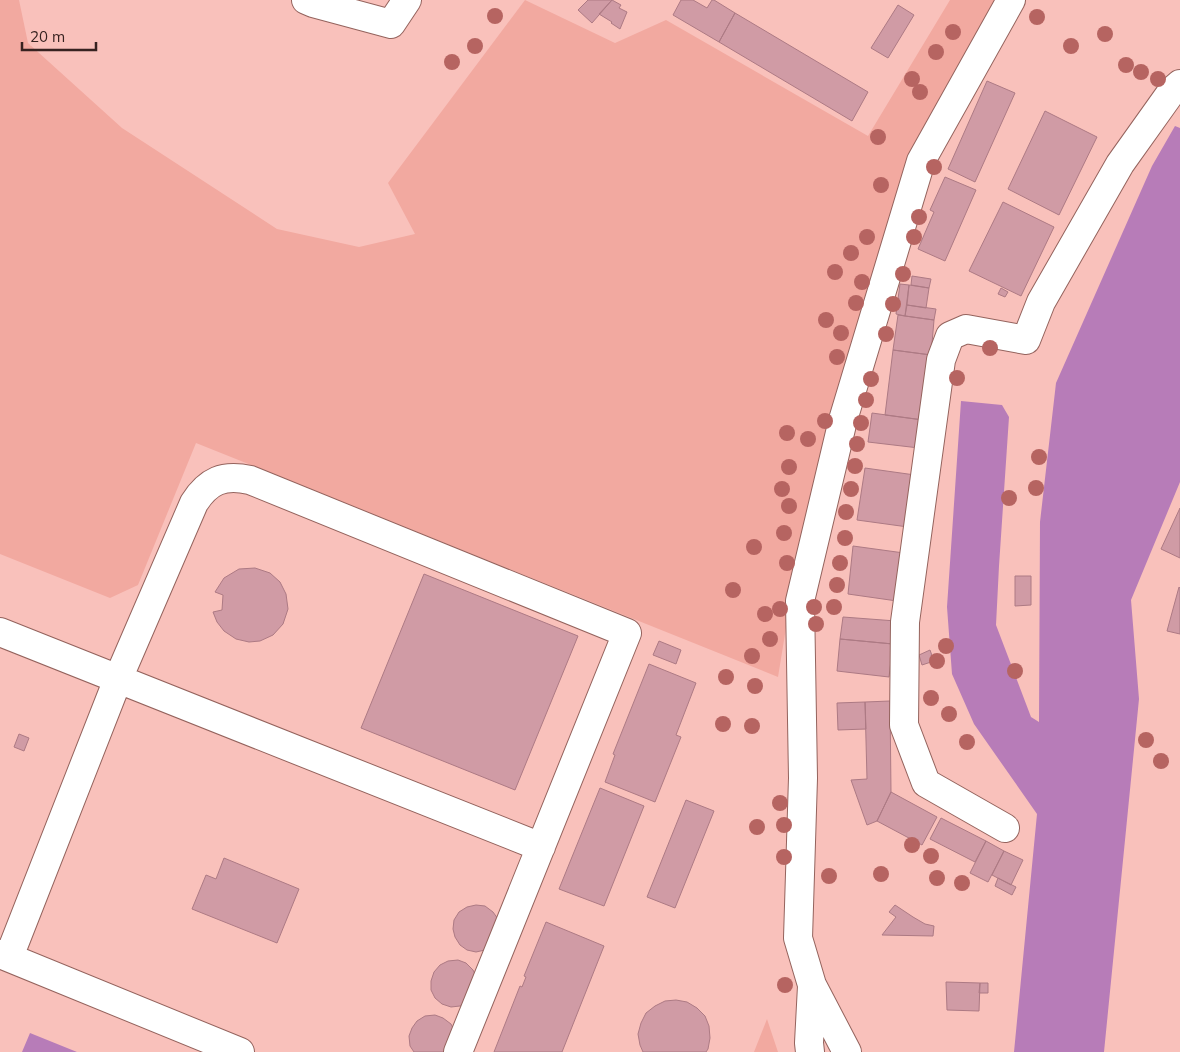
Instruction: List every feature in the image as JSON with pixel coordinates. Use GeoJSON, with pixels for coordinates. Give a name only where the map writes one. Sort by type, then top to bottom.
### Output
{"type":"FeatureCollection","features":[{"type":"Feature","properties":{"kind":"lane"},"geometry":{"type":"LineString","coordinates":[[306,0],[391,24],[407,0]]}},
{"type":"Feature","properties":{"kind":"lane"},"geometry":{"type":"LineString","coordinates":[[847,1052],[812,985],[798,938],[803,778],[800,601],[843,420],[921,161],[1011,0]]}},
{"type":"Feature","properties":{"kind":"lane"},"geometry":{"type":"LineString","coordinates":[[1005,828],[926,783],[904,725],[905,622],[941,360],[950,336],[966,329],[1026,340],[1041,302],[1120,164],[1172,91],[1180,84]]}},
{"type":"Feature","properties":{"kind":"lane"},"geometry":{"type":"LineString","coordinates":[[240,1052],[205,1045],[4,955],[118,679],[194,503],[210,485],[227,478],[238,477],[250,480],[627,633],[458,1052]]}},
{"type":"Feature","properties":{"kind":"lane"},"geometry":{"type":"LineString","coordinates":[[0,632],[541,847]]}},
{"type":"Feature","properties":{"kind":"lane"},"geometry":{"type":"LineString","coordinates":[[810,1052],[812,985]]}},
{"type":"Feature","properties":{"kind":"shaded area"},"geometry":{"type":"Polygon","coordinates":[[[0,0],[19,0],[28,43],[122,128],[277,229],[359,247],[415,234],[388,183],[525,0],[615,43],[666,20],[868,136],[950,0],[1001,0],[913,161],[793,585],[778,677],[196,443],[138,585],[110,598],[0,554],[0,0]]]}},
{"type":"Feature","properties":{"kind":"shaded area"},"geometry":{"type":"Polygon","coordinates":[[[1175,126],[1180,128],[1180,482],[1131,600],[1139,699],[1104,1052],[1014,1052],[1037,814],[974,724],[952,674],[947,607],[961,401],[1002,405],[1009,417],[996,625],[1031,717],[1039,722],[1040,522],[1056,383],[1152,166],[1175,126]]]}},
{"type":"Feature","properties":{"kind":"shaded area"},"geometry":{"type":"Polygon","coordinates":[[[767,1019],[778,1052],[754,1052],[767,1019]]]}},
{"type":"Feature","properties":{"kind":"shaded area"},"geometry":{"type":"Polygon","coordinates":[[[30,1033],[77,1052],[22,1052],[30,1033]]]}},
{"type":"Feature","properties":{"kind":"building"},"geometry":{"type":"Polygon","coordinates":[[[588,0],[612,0],[592,23],[578,10],[588,0]]]}},
{"type":"Feature","properties":{"kind":"building"},"geometry":{"type":"Polygon","coordinates":[[[612,0],[621,5],[619,8],[627,12],[620,29],[599,14],[612,0]]]}},
{"type":"Feature","properties":{"kind":"building"},"geometry":{"type":"Polygon","coordinates":[[[681,0],[693,0],[707,8],[712,0],[714,0],[735,13],[719,42],[673,15],[681,0]]]}},
{"type":"Feature","properties":{"kind":"building"},"geometry":{"type":"Polygon","coordinates":[[[898,5],[914,15],[888,58],[871,48],[898,5]]]}},
{"type":"Feature","properties":{"kind":"building"},"geometry":{"type":"Polygon","coordinates":[[[735,13],[868,92],[852,121],[719,42],[735,13]]]}},
{"type":"Feature","properties":{"kind":"building"},"geometry":{"type":"Polygon","coordinates":[[[987,81],[1015,93],[975,182],[948,169],[987,81]]]}},
{"type":"Feature","properties":{"kind":"building"},"geometry":{"type":"Polygon","coordinates":[[[1045,111],[1097,137],[1059,215],[1008,189],[1045,111]]]}},
{"type":"Feature","properties":{"kind":"building"},"geometry":{"type":"Polygon","coordinates":[[[945,177],[976,190],[945,261],[918,249],[934,212],[930,210],[945,177]]]}},
{"type":"Feature","properties":{"kind":"building"},"geometry":{"type":"Polygon","coordinates":[[[1003,202],[1054,227],[1021,296],[969,271],[1003,202]]]}},
{"type":"Feature","properties":{"kind":"building"},"geometry":{"type":"Polygon","coordinates":[[[912,276],[931,279],[929,288],[911,285],[912,276]]]}},
{"type":"Feature","properties":{"kind":"building"},"geometry":{"type":"Polygon","coordinates":[[[900,284],[909,285],[905,316],[896,314],[900,284]]]}},
{"type":"Feature","properties":{"kind":"building"},"geometry":{"type":"Polygon","coordinates":[[[909,285],[929,288],[926,308],[907,305],[909,285]]]}},
{"type":"Feature","properties":{"kind":"building"},"geometry":{"type":"Polygon","coordinates":[[[1001,288],[1008,292],[1005,297],[998,294],[1001,288]]]}},
{"type":"Feature","properties":{"kind":"building"},"geometry":{"type":"Polygon","coordinates":[[[907,305],[936,309],[934,320],[905,316],[907,305]]]}},
{"type":"Feature","properties":{"kind":"building"},"geometry":{"type":"Polygon","coordinates":[[[898,315],[934,320],[931,355],[893,350],[898,315]]]}},
{"type":"Feature","properties":{"kind":"building"},"geometry":{"type":"Polygon","coordinates":[[[893,350],[931,355],[923,420],[885,415],[893,350]]]}},
{"type":"Feature","properties":{"kind":"building"},"geometry":{"type":"Polygon","coordinates":[[[872,413],[923,420],[919,448],[868,442],[872,413]]]}},
{"type":"Feature","properties":{"kind":"building"},"geometry":{"type":"Polygon","coordinates":[[[865,468],[915,475],[908,527],[857,520],[865,468]]]}},
{"type":"Feature","properties":{"kind":"building"},"geometry":{"type":"Polygon","coordinates":[[[1180,508],[1180,558],[1161,549],[1180,508]]]}},
{"type":"Feature","properties":{"kind":"building"},"geometry":{"type":"Polygon","coordinates":[[[853,546],[904,553],[897,601],[848,594],[853,546]]]}},
{"type":"Feature","properties":{"kind":"building"},"geometry":{"type":"Polygon","coordinates":[[[255,568],[270,573],[280,582],[286,594],[288,609],[283,624],[273,635],[260,641],[249,642],[236,639],[224,631],[217,622],[213,612],[222,610],[223,595],[215,592],[224,578],[239,569],[255,568]]]}},
{"type":"Feature","properties":{"kind":"building"},"geometry":{"type":"Polygon","coordinates":[[[424,574],[578,636],[515,790],[361,728],[424,574]]]}},
{"type":"Feature","properties":{"kind":"building"},"geometry":{"type":"Polygon","coordinates":[[[1015,576],[1031,576],[1031,605],[1015,606],[1015,576]]]}},
{"type":"Feature","properties":{"kind":"building"},"geometry":{"type":"Polygon","coordinates":[[[1180,588],[1180,634],[1167,631],[1180,588]]]}},
{"type":"Feature","properties":{"kind":"building"},"geometry":{"type":"Polygon","coordinates":[[[843,617],[896,621],[893,644],[840,639],[843,617]]]}},
{"type":"Feature","properties":{"kind":"building"},"geometry":{"type":"Polygon","coordinates":[[[840,639],[893,644],[889,677],[837,671],[840,639]]]}},
{"type":"Feature","properties":{"kind":"building"},"geometry":{"type":"Polygon","coordinates":[[[659,641],[681,650],[676,664],[653,655],[659,641]]]}},
{"type":"Feature","properties":{"kind":"building"},"geometry":{"type":"Polygon","coordinates":[[[930,650],[934,661],[922,665],[919,655],[930,650]]]}},
{"type":"Feature","properties":{"kind":"building"},"geometry":{"type":"Polygon","coordinates":[[[649,664],[696,683],[676,735],[681,737],[655,802],[605,782],[615,755],[613,754],[649,664]]]}},
{"type":"Feature","properties":{"kind":"building"},"geometry":{"type":"Polygon","coordinates":[[[890,701],[891,792],[877,821],[867,825],[851,780],[867,779],[865,702],[890,701]]]}},
{"type":"Feature","properties":{"kind":"building"},"geometry":{"type":"Polygon","coordinates":[[[865,702],[866,729],[838,730],[837,703],[865,702]]]}},
{"type":"Feature","properties":{"kind":"building"},"geometry":{"type":"Polygon","coordinates":[[[19,734],[29,738],[24,751],[14,747],[19,734]]]}},
{"type":"Feature","properties":{"kind":"building"},"geometry":{"type":"Polygon","coordinates":[[[600,788],[644,806],[604,906],[559,889],[600,788]]]}},
{"type":"Feature","properties":{"kind":"building"},"geometry":{"type":"Polygon","coordinates":[[[891,792],[937,817],[922,845],[877,821],[891,792]]]}},
{"type":"Feature","properties":{"kind":"building"},"geometry":{"type":"Polygon","coordinates":[[[686,800],[714,811],[675,908],[647,897],[686,800]]]}},
{"type":"Feature","properties":{"kind":"building"},"geometry":{"type":"Polygon","coordinates":[[[941,818],[986,841],[975,862],[930,839],[941,818]]]}},
{"type":"Feature","properties":{"kind":"building"},"geometry":{"type":"Polygon","coordinates":[[[986,841],[1004,851],[988,882],[970,873],[986,841]]]}},
{"type":"Feature","properties":{"kind":"building"},"geometry":{"type":"Polygon","coordinates":[[[1004,851],[1023,860],[1011,885],[992,875],[1004,851]]]}},
{"type":"Feature","properties":{"kind":"building"},"geometry":{"type":"Polygon","coordinates":[[[224,858],[299,889],[277,943],[192,909],[206,875],[216,879],[224,858]]]}},
{"type":"Feature","properties":{"kind":"building"},"geometry":{"type":"Polygon","coordinates":[[[998,878],[1016,887],[1012,895],[995,886],[998,878]]]}},
{"type":"Feature","properties":{"kind":"building"},"geometry":{"type":"Polygon","coordinates":[[[895,905],[925,924],[934,926],[933,936],[882,935],[896,917],[889,912],[895,905]]]}},
{"type":"Feature","properties":{"kind":"building"},"geometry":{"type":"Polygon","coordinates":[[[485,906],[498,919],[485,950],[476,952],[467,950],[460,945],[453,929],[454,920],[459,912],[467,907],[485,906]]]}},
{"type":"Feature","properties":{"kind":"building"},"geometry":{"type":"Polygon","coordinates":[[[546,922],[604,946],[562,1052],[494,1052],[520,986],[522,987],[526,977],[524,976],[546,922]]]}},
{"type":"Feature","properties":{"kind":"building"},"geometry":{"type":"Polygon","coordinates":[[[458,960],[466,963],[473,970],[477,978],[469,1003],[451,1007],[442,1004],[435,998],[431,990],[431,981],[434,972],[440,965],[448,961],[458,960]]]}},
{"type":"Feature","properties":{"kind":"building"},"geometry":{"type":"Polygon","coordinates":[[[946,982],[980,983],[979,1011],[947,1010],[946,982]]]}},
{"type":"Feature","properties":{"kind":"building"},"geometry":{"type":"Polygon","coordinates":[[[980,983],[988,983],[988,993],[979,993],[980,983]]]}},
{"type":"Feature","properties":{"kind":"building"},"geometry":{"type":"Polygon","coordinates":[[[665,1001],[687,1002],[705,1016],[709,1026],[710,1038],[708,1049],[706,1052],[643,1052],[638,1034],[646,1013],[665,1001]]]}},
{"type":"Feature","properties":{"kind":"building"},"geometry":{"type":"Polygon","coordinates":[[[435,1015],[451,1024],[455,1032],[451,1052],[414,1052],[410,1046],[409,1036],[412,1028],[417,1021],[425,1016],[435,1015]]]}}]}
